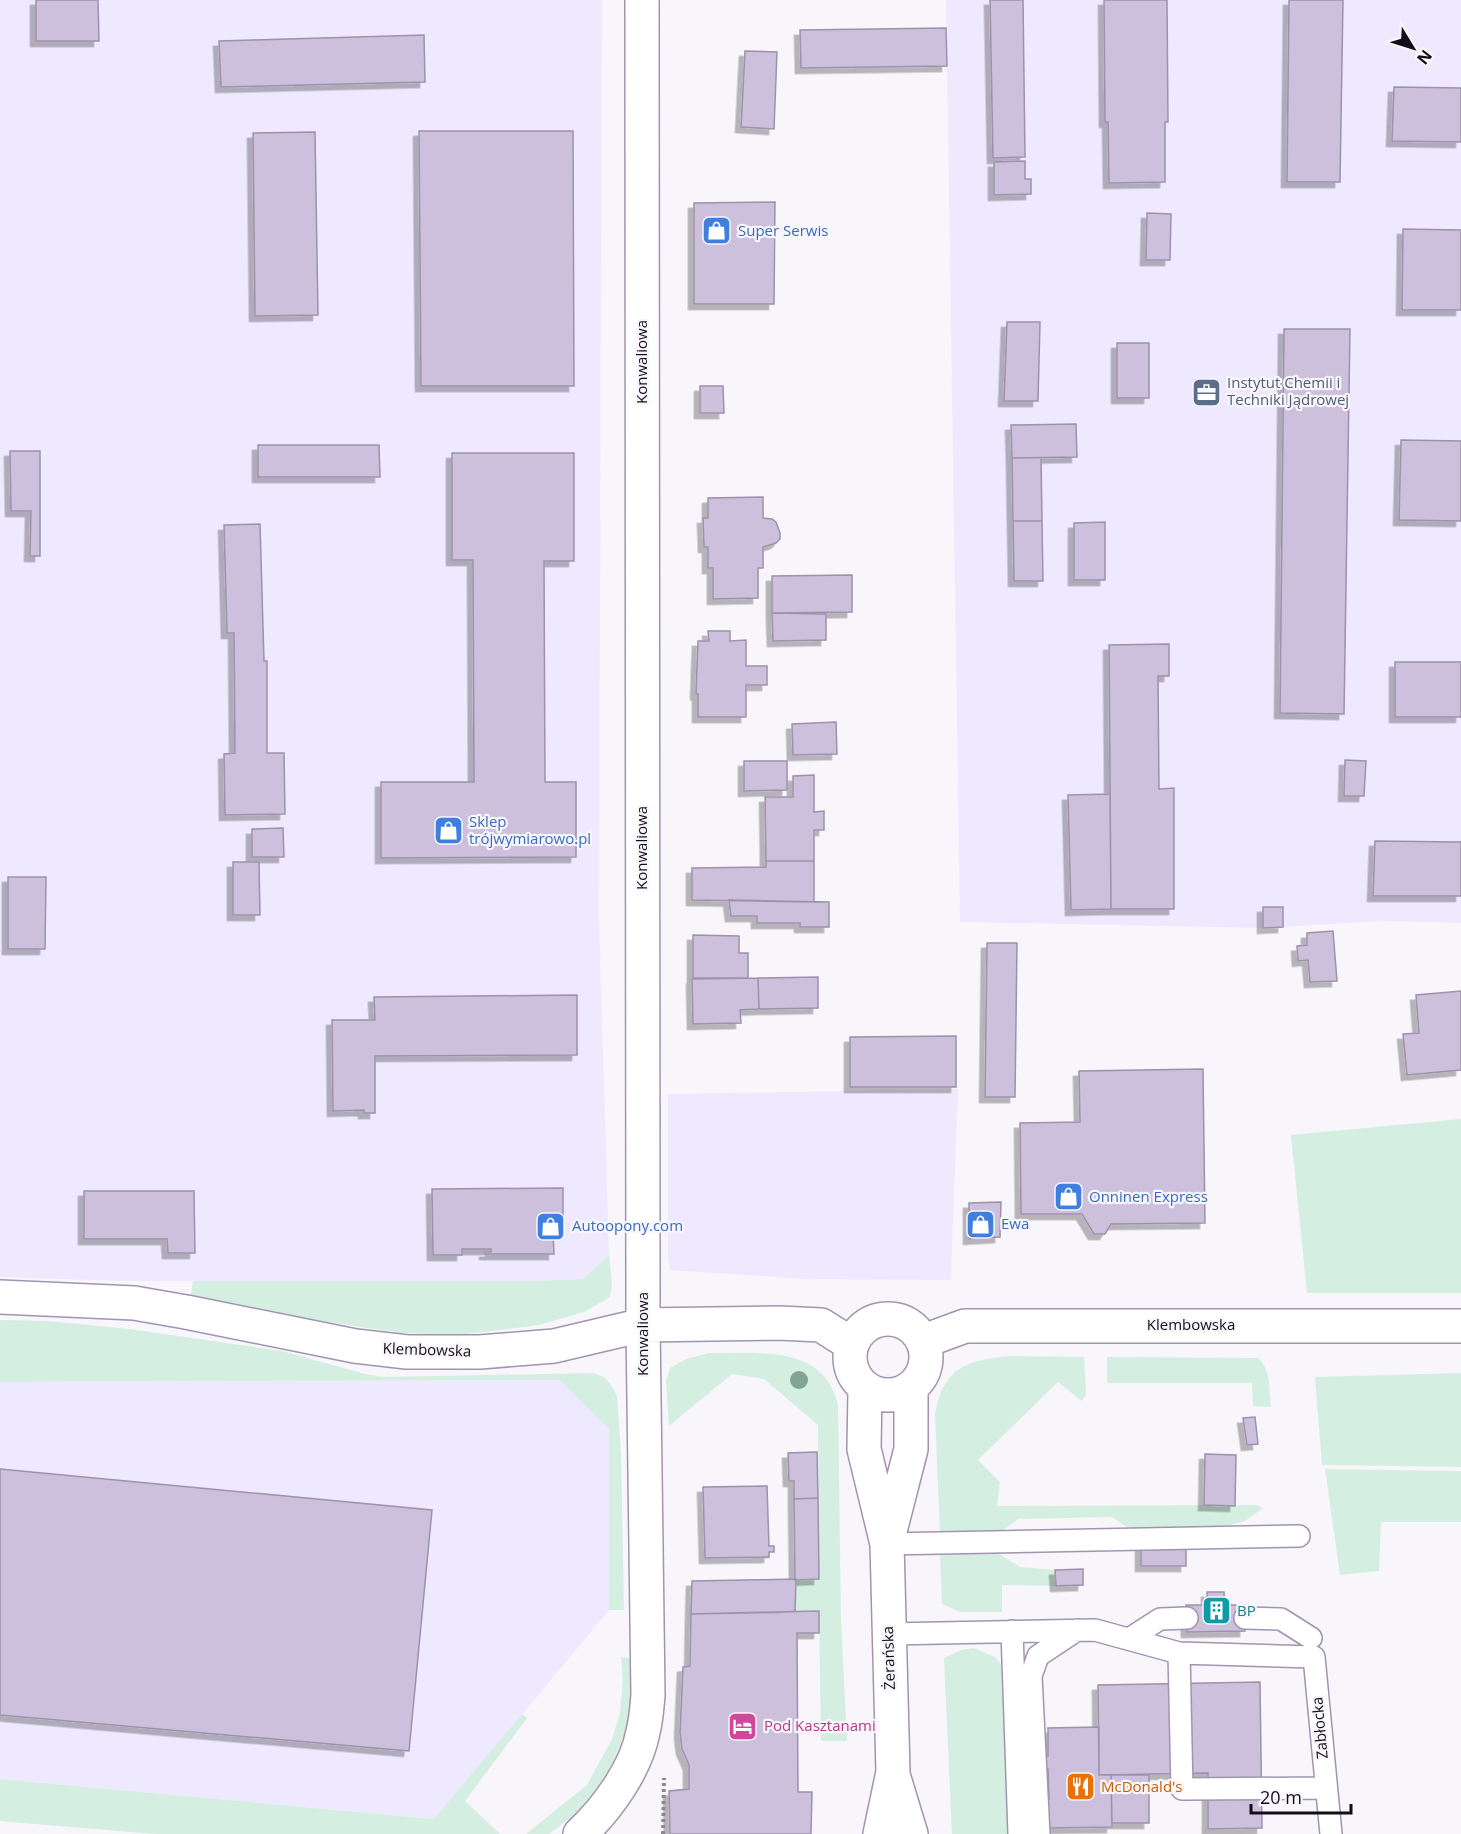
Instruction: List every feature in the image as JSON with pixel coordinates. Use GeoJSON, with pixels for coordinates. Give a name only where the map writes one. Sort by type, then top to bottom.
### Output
{"type":"FeatureCollection","features":[{"type":"Feature","properties":{"kind":"street","name":"Konwaliowa"},"geometry":{"type":"LineString","coordinates":[[580,1834],[606,1807],[629,1771],[643,1735],[648,1695],[643,1325],[642,0]]}},
{"type":"Feature","properties":{"kind":"street","name":"Klembowska"},"geometry":{"type":"LineString","coordinates":[[0,1297],[134,1303],[355,1346],[407,1353],[480,1352],[554,1346],[643,1325],[778,1323],[820,1325],[851,1344]]}},
{"type":"Feature","properties":{"kind":"street"},"geometry":{"type":"LineString","coordinates":[[896,1319],[913,1327],[924,1341],[927,1359],[922,1376],[911,1389],[896,1396],[880,1395],[865,1389],[854,1376],[849,1361],[851,1344],[861,1329],[878,1320],[896,1319]]}},
{"type":"Feature","properties":{"kind":"street","name":"Klembowska"},"geometry":{"type":"LineString","coordinates":[[924,1341],[965,1326],[1461,1326]]}},
{"type":"Feature","properties":{"kind":"street","name":"Żerańska"},"geometry":{"type":"LineString","coordinates":[[865,1389],[864,1449],[887,1544],[892,1773],[880,1834]]}},
{"type":"Feature","properties":{"kind":"street","name":"Żerańska"},"geometry":{"type":"LineString","coordinates":[[887,1544],[911,1449],[911,1389]]}},
{"type":"Feature","properties":{"kind":"street","name":"Żerańska"},"geometry":{"type":"LineString","coordinates":[[892,1773],[911,1834]]}},
{"type":"Feature","properties":{"kind":"lane"},"geometry":{"type":"LineString","coordinates":[[887,1544],[1299,1536]]}},
{"type":"Feature","properties":{"kind":"lane"},"geometry":{"type":"LineString","coordinates":[[1129,1639],[1160,1619],[1186,1618]]}},
{"type":"Feature","properties":{"kind":"lane"},"geometry":{"type":"LineString","coordinates":[[1245,1618],[1281,1619],[1312,1648]]}},
{"type":"Feature","properties":{"kind":"lane"},"geometry":{"type":"LineString","coordinates":[[1039,1834],[1031,1676],[1038,1656],[1077,1630]]}},
{"type":"Feature","properties":{"kind":"lane"},"geometry":{"type":"LineString","coordinates":[[889,1634],[1095,1630],[1179,1653],[1312,1648]]}},
{"type":"Feature","properties":{"kind":"lane"},"geometry":{"type":"LineString","coordinates":[[1012,1631],[1019,1834]]}},
{"type":"Feature","properties":{"kind":"lane","name":"Zabłocka"},"geometry":{"type":"LineString","coordinates":[[1312,1648],[1331,1834]]}},
{"type":"Feature","properties":{"kind":"lane"},"geometry":{"type":"LineString","coordinates":[[1179,1653],[1182,1789],[1326,1788]]}},
{"type":"Feature","properties":{"kind":"path"},"geometry":{"type":"LineString","coordinates":[[663,1834],[665,1767]]}},
{"type":"Feature","properties":{"kind":"shaded area"},"geometry":{"type":"Polygon","coordinates":[[[0,0],[602,0],[599,916],[609,1255],[583,1279],[128,1281],[0,1277],[0,0]]]}},
{"type":"Feature","properties":{"kind":"shaded area","name":"Instytut Chemii i Techniki Jądrowej"},"geometry":{"type":"Polygon","coordinates":[[[946,0],[1461,0],[1461,923],[1383,921],[1263,928],[960,922],[946,0]]]}},
{"type":"Feature","properties":{"kind":"shaded area"},"geometry":{"type":"Polygon","coordinates":[[[958,1089],[951,1280],[806,1279],[670,1270],[668,1259],[668,1094],[958,1089]]]}},
{"type":"Feature","properties":{"kind":"shaded area"},"geometry":{"type":"Polygon","coordinates":[[[559,1380],[609,1429],[609,1610],[435,1819],[0,1779],[0,1382],[559,1380]]]}},
{"type":"Feature","properties":{"kind":"green space"},"geometry":{"type":"Polygon","coordinates":[[[1461,1119],[1461,1293],[1307,1293],[1291,1135],[1461,1119]]]}},
{"type":"Feature","properties":{"kind":"green space"},"geometry":{"type":"Polygon","coordinates":[[[609,1255],[612,1284],[610,1297],[584,1312],[539,1325],[459,1335],[401,1333],[190,1301],[193,1281],[583,1279],[609,1255]]]}},
{"type":"Feature","properties":{"kind":"green space"},"geometry":{"type":"Polygon","coordinates":[[[0,1320],[48,1321],[129,1329],[282,1351],[383,1377],[594,1373],[604,1377],[617,1396],[621,1454],[624,1610],[609,1610],[609,1429],[559,1380],[0,1382],[0,1320]]]}},
{"type":"Feature","properties":{"kind":"green space"},"geometry":{"type":"Polygon","coordinates":[[[709,1353],[767,1354],[786,1356],[804,1362],[819,1371],[830,1385],[838,1405],[841,1619],[847,1741],[821,1741],[819,1612],[795,1612],[795,1580],[819,1579],[818,1425],[764,1379],[732,1374],[669,1426],[666,1381],[670,1368],[686,1359],[709,1353]]]}},
{"type":"Feature","properties":{"kind":"green space"},"geometry":{"type":"Polygon","coordinates":[[[1010,1356],[1084,1357],[1086,1394],[1082,1401],[1058,1382],[978,1460],[1000,1482],[997,1506],[1256,1505],[1263,1508],[1245,1521],[1211,1530],[1131,1530],[1112,1517],[1018,1519],[997,1535],[940,1534],[935,1414],[939,1398],[944,1386],[959,1369],[981,1360],[1010,1356]]]}},
{"type":"Feature","properties":{"kind":"green space"},"geometry":{"type":"Polygon","coordinates":[[[1107,1357],[1258,1358],[1267,1374],[1271,1407],[1253,1406],[1252,1383],[1107,1383],[1107,1357]]]}},
{"type":"Feature","properties":{"kind":"green space"},"geometry":{"type":"Polygon","coordinates":[[[1461,1373],[1461,1467],[1322,1465],[1315,1377],[1461,1373]]]}},
{"type":"Feature","properties":{"kind":"green space"},"geometry":{"type":"Polygon","coordinates":[[[1325,1469],[1461,1471],[1461,1522],[1381,1522],[1379,1571],[1340,1575],[1325,1469]]]}},
{"type":"Feature","properties":{"kind":"green space"},"geometry":{"type":"Polygon","coordinates":[[[996,1552],[1020,1567],[1055,1570],[1056,1586],[1002,1585],[1002,1612],[960,1612],[942,1604],[940,1555],[996,1552]]]}},
{"type":"Feature","properties":{"kind":"green space"},"geometry":{"type":"Polygon","coordinates":[[[974,1648],[995,1657],[1002,1665],[1010,1834],[952,1834],[944,1658],[961,1650],[974,1648]]]}},
{"type":"Feature","properties":{"kind":"green space"},"geometry":{"type":"Polygon","coordinates":[[[621,1657],[629,1658],[634,1663],[628,1725],[612,1764],[596,1792],[573,1816],[549,1834],[526,1834],[587,1785],[612,1739],[620,1713],[623,1680],[621,1657]]]}},
{"type":"Feature","properties":{"kind":"green space"},"geometry":{"type":"Polygon","coordinates":[[[522,1714],[527,1718],[465,1801],[500,1834],[154,1834],[0,1821],[0,1779],[434,1819],[522,1714]]]}},
{"type":"Feature","properties":{"kind":"building"},"geometry":{"type":"Polygon","coordinates":[[[36,0],[98,0],[99,41],[36,41],[36,0]]]}},
{"type":"Feature","properties":{"kind":"building"},"geometry":{"type":"Polygon","coordinates":[[[990,0],[1023,0],[1025,157],[993,158],[990,0]]]}},
{"type":"Feature","properties":{"kind":"building"},"geometry":{"type":"Polygon","coordinates":[[[1104,0],[1167,0],[1168,122],[1165,122],[1165,182],[1109,183],[1108,122],[1105,122],[1104,0]]]}},
{"type":"Feature","properties":{"kind":"building"},"geometry":{"type":"Polygon","coordinates":[[[1289,0],[1343,0],[1340,182],[1287,182],[1289,0]]]}},
{"type":"Feature","properties":{"kind":"building"},"geometry":{"type":"Polygon","coordinates":[[[946,28],[947,66],[801,68],[800,30],[946,28]]]}},
{"type":"Feature","properties":{"kind":"building"},"geometry":{"type":"Polygon","coordinates":[[[424,35],[425,82],[221,87],[219,41],[424,35]]]}},
{"type":"Feature","properties":{"kind":"building"},"geometry":{"type":"Polygon","coordinates":[[[745,51],[777,52],[774,129],[741,127],[745,51]]]}},
{"type":"Feature","properties":{"kind":"building"},"geometry":{"type":"Polygon","coordinates":[[[1394,87],[1461,88],[1461,142],[1392,141],[1394,87]]]}},
{"type":"Feature","properties":{"kind":"building"},"geometry":{"type":"Polygon","coordinates":[[[419,131],[573,131],[574,386],[421,386],[419,131]]]}},
{"type":"Feature","properties":{"kind":"building"},"geometry":{"type":"Polygon","coordinates":[[[315,132],[318,315],[255,316],[253,133],[315,132]]]}},
{"type":"Feature","properties":{"kind":"building"},"geometry":{"type":"Polygon","coordinates":[[[1025,161],[1025,179],[1031,179],[1031,194],[994,195],[994,162],[1025,161]]]}},
{"type":"Feature","properties":{"kind":"building"},"geometry":{"type":"Polygon","coordinates":[[[775,202],[774,304],[694,304],[694,203],[775,202]]]}},
{"type":"Feature","properties":{"kind":"building"},"geometry":{"type":"Polygon","coordinates":[[[1147,213],[1171,214],[1170,260],[1146,260],[1147,213]]]}},
{"type":"Feature","properties":{"kind":"building"},"geometry":{"type":"Polygon","coordinates":[[[1403,229],[1461,230],[1461,310],[1402,310],[1403,229]]]}},
{"type":"Feature","properties":{"kind":"building"},"geometry":{"type":"Polygon","coordinates":[[[1007,322],[1040,322],[1038,401],[1004,401],[1007,322]]]}},
{"type":"Feature","properties":{"kind":"building"},"geometry":{"type":"Polygon","coordinates":[[[1284,329],[1350,329],[1344,714],[1280,713],[1284,329]]]}},
{"type":"Feature","properties":{"kind":"building"},"geometry":{"type":"Polygon","coordinates":[[[1117,343],[1149,343],[1149,398],[1117,398],[1117,343]]]}},
{"type":"Feature","properties":{"kind":"building"},"geometry":{"type":"Polygon","coordinates":[[[700,386],[723,386],[724,413],[700,413],[700,386]]]}},
{"type":"Feature","properties":{"kind":"building"},"geometry":{"type":"Polygon","coordinates":[[[1076,424],[1077,457],[1012,458],[1011,425],[1076,424]]]}},
{"type":"Feature","properties":{"kind":"building"},"geometry":{"type":"Polygon","coordinates":[[[1401,440],[1461,441],[1461,521],[1399,520],[1401,440]]]}},
{"type":"Feature","properties":{"kind":"building"},"geometry":{"type":"Polygon","coordinates":[[[258,445],[379,445],[380,477],[258,477],[258,445]]]}},
{"type":"Feature","properties":{"kind":"building"},"geometry":{"type":"Polygon","coordinates":[[[10,451],[40,451],[40,556],[30,556],[31,511],[11,511],[10,451]]]}},
{"type":"Feature","properties":{"kind":"building"},"geometry":{"type":"Polygon","coordinates":[[[452,453],[574,453],[574,561],[544,561],[545,782],[576,782],[576,857],[381,858],[381,782],[474,782],[473,560],[452,560],[452,453]]]}},
{"type":"Feature","properties":{"kind":"building"},"geometry":{"type":"Polygon","coordinates":[[[1012,458],[1041,458],[1042,521],[1013,521],[1012,458]]]}},
{"type":"Feature","properties":{"kind":"building"},"geometry":{"type":"Polygon","coordinates":[[[763,497],[763,518],[776,522],[780,539],[776,543],[763,547],[763,568],[758,568],[758,598],[713,599],[713,568],[708,568],[708,547],[704,547],[703,518],[708,518],[708,498],[763,497]]]}},
{"type":"Feature","properties":{"kind":"building"},"geometry":{"type":"Polygon","coordinates":[[[1013,521],[1042,521],[1043,581],[1014,581],[1013,521]]]}},
{"type":"Feature","properties":{"kind":"building"},"geometry":{"type":"Polygon","coordinates":[[[1105,522],[1105,580],[1074,580],[1074,523],[1105,522]]]}},
{"type":"Feature","properties":{"kind":"building"},"geometry":{"type":"Polygon","coordinates":[[[260,524],[264,661],[267,661],[267,753],[284,753],[285,814],[225,815],[224,754],[235,753],[234,633],[227,633],[224,525],[260,524]]]}},
{"type":"Feature","properties":{"kind":"building"},"geometry":{"type":"Polygon","coordinates":[[[852,575],[852,612],[772,613],[772,576],[852,575]]]}},
{"type":"Feature","properties":{"kind":"building"},"geometry":{"type":"Polygon","coordinates":[[[772,613],[826,614],[826,640],[773,641],[772,613]]]}},
{"type":"Feature","properties":{"kind":"building"},"geometry":{"type":"Polygon","coordinates":[[[708,631],[730,631],[730,641],[746,640],[746,666],[767,666],[767,685],[746,685],[746,717],[698,717],[698,694],[696,694],[698,641],[709,641],[708,631]]]}},
{"type":"Feature","properties":{"kind":"building"},"geometry":{"type":"Polygon","coordinates":[[[1169,644],[1169,676],[1158,676],[1159,789],[1174,788],[1174,909],[1111,909],[1109,645],[1169,644]]]}},
{"type":"Feature","properties":{"kind":"building"},"geometry":{"type":"Polygon","coordinates":[[[1395,662],[1461,662],[1461,717],[1395,717],[1395,662]]]}},
{"type":"Feature","properties":{"kind":"building"},"geometry":{"type":"Polygon","coordinates":[[[836,722],[837,754],[793,755],[792,724],[836,722]]]}},
{"type":"Feature","properties":{"kind":"building"},"geometry":{"type":"Polygon","coordinates":[[[1345,760],[1366,761],[1364,796],[1344,796],[1345,760]]]}},
{"type":"Feature","properties":{"kind":"building"},"geometry":{"type":"Polygon","coordinates":[[[744,761],[787,761],[787,790],[744,791],[744,761]]]}},
{"type":"Feature","properties":{"kind":"building"},"geometry":{"type":"Polygon","coordinates":[[[814,775],[814,812],[824,811],[824,830],[814,830],[814,861],[766,861],[765,797],[793,797],[793,776],[814,775]]]}},
{"type":"Feature","properties":{"kind":"building"},"geometry":{"type":"Polygon","coordinates":[[[1110,794],[1111,909],[1071,910],[1068,795],[1110,794]]]}},
{"type":"Feature","properties":{"kind":"building"},"geometry":{"type":"Polygon","coordinates":[[[283,828],[284,857],[252,857],[252,829],[283,828]]]}},
{"type":"Feature","properties":{"kind":"building"},"geometry":{"type":"Polygon","coordinates":[[[1375,841],[1461,842],[1461,896],[1373,896],[1375,841]]]}},
{"type":"Feature","properties":{"kind":"building"},"geometry":{"type":"Polygon","coordinates":[[[766,861],[814,861],[814,902],[692,900],[692,868],[766,867],[766,861]]]}},
{"type":"Feature","properties":{"kind":"building"},"geometry":{"type":"Polygon","coordinates":[[[233,862],[259,862],[260,915],[233,915],[233,862]]]}},
{"type":"Feature","properties":{"kind":"building"},"geometry":{"type":"Polygon","coordinates":[[[8,877],[46,877],[45,949],[8,949],[8,877]]]}},
{"type":"Feature","properties":{"kind":"building"},"geometry":{"type":"Polygon","coordinates":[[[729,900],[829,902],[829,927],[800,927],[800,923],[757,923],[757,916],[731,916],[729,900]]]}},
{"type":"Feature","properties":{"kind":"building"},"geometry":{"type":"Polygon","coordinates":[[[1263,907],[1283,907],[1283,927],[1263,928],[1263,907]]]}},
{"type":"Feature","properties":{"kind":"building"},"geometry":{"type":"Polygon","coordinates":[[[1333,931],[1337,981],[1310,982],[1308,960],[1298,961],[1297,946],[1307,945],[1307,933],[1333,931]]]}},
{"type":"Feature","properties":{"kind":"building"},"geometry":{"type":"Polygon","coordinates":[[[693,935],[739,936],[739,953],[748,953],[748,978],[693,978],[693,935]]]}},
{"type":"Feature","properties":{"kind":"building"},"geometry":{"type":"Polygon","coordinates":[[[987,943],[1017,943],[1015,1097],[985,1097],[987,943]]]}},
{"type":"Feature","properties":{"kind":"building"},"geometry":{"type":"Polygon","coordinates":[[[818,977],[818,1008],[759,1009],[758,978],[818,977]]]}},
{"type":"Feature","properties":{"kind":"building"},"geometry":{"type":"Polygon","coordinates":[[[758,978],[759,1009],[740,1010],[741,1023],[693,1024],[692,979],[758,978]]]}},
{"type":"Feature","properties":{"kind":"building"},"geometry":{"type":"Polygon","coordinates":[[[1461,991],[1461,1070],[1407,1075],[1403,1034],[1419,1033],[1416,995],[1461,991]]]}},
{"type":"Feature","properties":{"kind":"building"},"geometry":{"type":"Polygon","coordinates":[[[577,995],[577,1055],[375,1056],[375,1113],[364,1113],[364,1110],[333,1111],[332,1020],[375,1020],[374,997],[577,995]]]}},
{"type":"Feature","properties":{"kind":"building"},"geometry":{"type":"Polygon","coordinates":[[[956,1036],[956,1087],[850,1087],[850,1037],[956,1036]]]}},
{"type":"Feature","properties":{"kind":"building"},"geometry":{"type":"Polygon","coordinates":[[[1203,1069],[1205,1223],[1111,1224],[1105,1234],[1094,1234],[1082,1214],[1021,1214],[1020,1123],[1080,1122],[1079,1071],[1203,1069]]]}},
{"type":"Feature","properties":{"kind":"building"},"geometry":{"type":"Polygon","coordinates":[[[563,1188],[563,1233],[553,1233],[554,1254],[485,1254],[485,1252],[491,1252],[491,1249],[462,1249],[462,1255],[433,1255],[432,1189],[563,1188]]]}},
{"type":"Feature","properties":{"kind":"building"},"geometry":{"type":"Polygon","coordinates":[[[84,1191],[194,1191],[195,1253],[168,1253],[167,1239],[84,1239],[84,1191]]]}},
{"type":"Feature","properties":{"kind":"building"},"geometry":{"type":"Polygon","coordinates":[[[1001,1202],[1000,1237],[969,1239],[969,1203],[1001,1202]]]}},
{"type":"Feature","properties":{"kind":"building"},"geometry":{"type":"Polygon","coordinates":[[[1255,1417],[1258,1444],[1247,1445],[1243,1418],[1255,1417]]]}},
{"type":"Feature","properties":{"kind":"building"},"geometry":{"type":"Polygon","coordinates":[[[817,1452],[818,1498],[794,1499],[794,1481],[789,1481],[788,1453],[817,1452]]]}},
{"type":"Feature","properties":{"kind":"building"},"geometry":{"type":"Polygon","coordinates":[[[1205,1454],[1236,1455],[1235,1506],[1204,1505],[1205,1454]]]}},
{"type":"Feature","properties":{"kind":"building"},"geometry":{"type":"Polygon","coordinates":[[[0,1469],[432,1510],[409,1751],[0,1715],[0,1469]]]}},
{"type":"Feature","properties":{"kind":"building"},"geometry":{"type":"Polygon","coordinates":[[[767,1486],[769,1546],[774,1546],[774,1552],[769,1552],[769,1557],[705,1558],[703,1487],[767,1486]]]}},
{"type":"Feature","properties":{"kind":"building"},"geometry":{"type":"Polygon","coordinates":[[[818,1498],[819,1579],[795,1580],[794,1499],[818,1498]]]}},
{"type":"Feature","properties":{"kind":"building"},"geometry":{"type":"Polygon","coordinates":[[[1141,1530],[1186,1530],[1186,1566],[1141,1566],[1141,1530]]]}},
{"type":"Feature","properties":{"kind":"building"},"geometry":{"type":"Polygon","coordinates":[[[1083,1569],[1083,1585],[1056,1586],[1055,1570],[1083,1569]]]}},
{"type":"Feature","properties":{"kind":"building"},"geometry":{"type":"Polygon","coordinates":[[[796,1579],[795,1612],[691,1614],[692,1581],[796,1579]]]}},
{"type":"Feature","properties":{"kind":"building","name":"BP"},"geometry":{"type":"Polygon","coordinates":[[[1207,1592],[1224,1592],[1225,1605],[1245,1605],[1245,1631],[1187,1632],[1186,1605],[1207,1605],[1207,1592]]]}},
{"type":"Feature","properties":{"kind":"building"},"geometry":{"type":"Polygon","coordinates":[[[819,1611],[819,1633],[797,1633],[798,1792],[812,1792],[811,1834],[670,1834],[669,1791],[689,1789],[689,1765],[682,1749],[680,1733],[683,1667],[690,1666],[691,1614],[819,1611]]]}},
{"type":"Feature","properties":{"kind":"building"},"geometry":{"type":"Polygon","coordinates":[[[1260,1682],[1262,1828],[1208,1829],[1208,1773],[1099,1775],[1098,1685],[1260,1682]]]}},
{"type":"Feature","properties":{"kind":"building","name":"McDonald's"},"geometry":{"type":"Polygon","coordinates":[[[1099,1727],[1099,1775],[1111,1775],[1112,1827],[1049,1828],[1048,1812],[1044,1811],[1044,1799],[1049,1799],[1048,1769],[1044,1769],[1044,1756],[1048,1756],[1048,1728],[1099,1727]]]}},
{"type":"Feature","properties":{"kind":"building"},"geometry":{"type":"Polygon","coordinates":[[[1111,1775],[1149,1775],[1149,1823],[1112,1823],[1111,1775]]]}},
{"type":"Feature","properties":{"kind":"place","name":"Super Serwis"},"geometry":{"type":"Point","coordinates":[717,231]}},
{"type":"Feature","properties":{"kind":"place","name":"Instytut Chemii i Techniki Jądrowej"},"geometry":{"type":"Point","coordinates":[1206,392]}},
{"type":"Feature","properties":{"kind":"place","name":"Sklep trójwymiarowo.pl"},"geometry":{"type":"Point","coordinates":[448,831]}},
{"type":"Feature","properties":{"kind":"place","name":"Onninen Express"},"geometry":{"type":"Point","coordinates":[1068,1197]}},
{"type":"Feature","properties":{"kind":"place","name":"Ewa"},"geometry":{"type":"Point","coordinates":[980,1224]}},
{"type":"Feature","properties":{"kind":"place","name":"Autoopony.com"},"geometry":{"type":"Point","coordinates":[551,1226]}},
{"type":"Feature","properties":{"kind":"place","name":"BP"},"geometry":{"type":"Point","coordinates":[1216,1611]}},
{"type":"Feature","properties":{"kind":"place","name":"Pod Kasztanami"},"geometry":{"type":"Point","coordinates":[743,1726]}},
{"type":"Feature","properties":{"kind":"place","name":"McDonald's"},"geometry":{"type":"Point","coordinates":[1080,1787]}}]}
